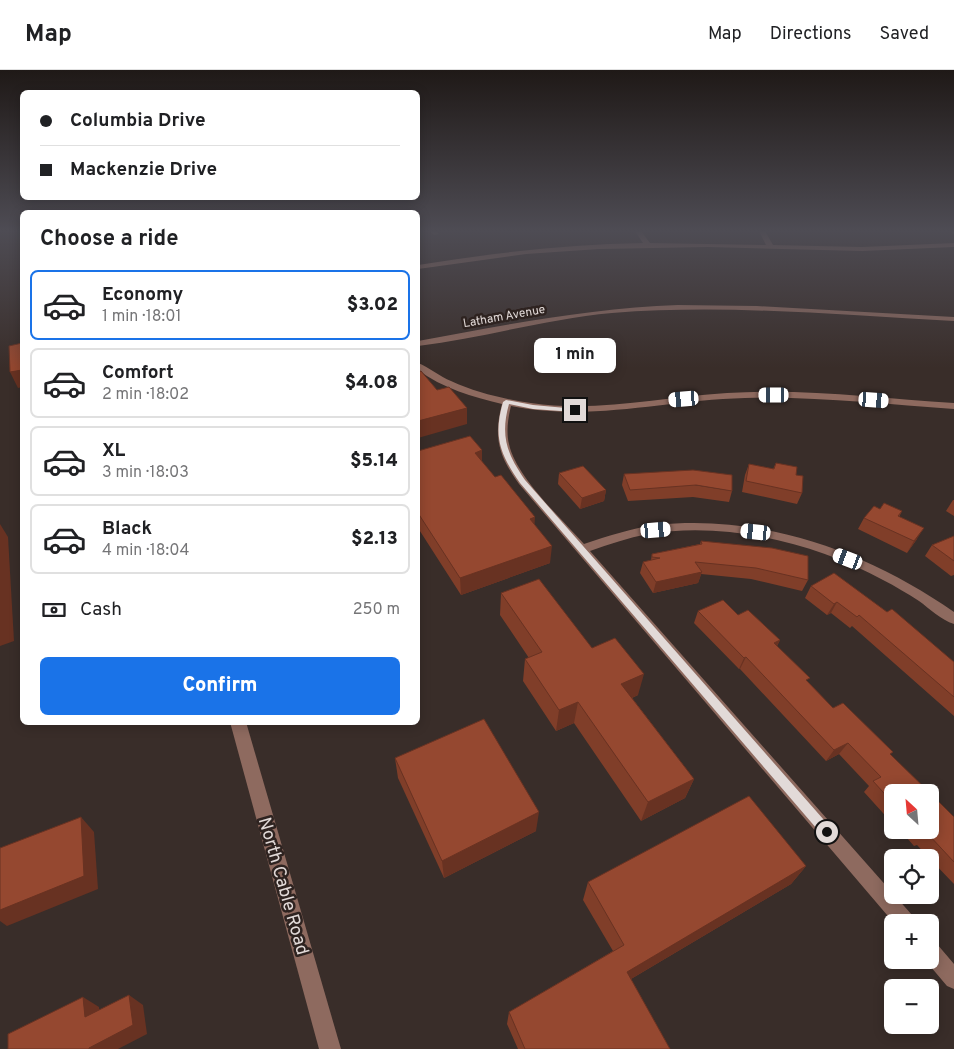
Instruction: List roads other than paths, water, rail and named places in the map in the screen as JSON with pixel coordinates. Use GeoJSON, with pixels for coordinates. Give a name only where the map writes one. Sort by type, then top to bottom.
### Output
{"type":"FeatureCollection","features":[{"type":"Feature","properties":{"kind":"street","name":"Latham Avenue"},"geometry":{"type":"LineString","coordinates":[[420,344],[534,322],[637,309],[720,307],[954,319]]}},
{"type":"Feature","properties":{"kind":"street"},"geometry":{"type":"LineString","coordinates":[[420,367],[452,385],[479,395],[533,407],[588,410],[712,397],[788,395],[954,406]]}},
{"type":"Feature","properties":{"kind":"street"},"geometry":{"type":"LineString","coordinates":[[506,402],[502,416],[501,438],[508,462],[523,482],[898,914]]}},
{"type":"Feature","properties":{"kind":"street"},"geometry":{"type":"LineString","coordinates":[[581,549],[630,534],[683,527],[765,534],[796,541],[848,559],[952,615]]}},
{"type":"Feature","properties":{"kind":"street","name":"North Cable Road"},"geometry":{"type":"LineString","coordinates":[[239,725],[330,1049]]}},
{"type":"Feature","properties":{"kind":"street"},"geometry":{"type":"LineString","coordinates":[[939,962],[954,979]]}}]}
